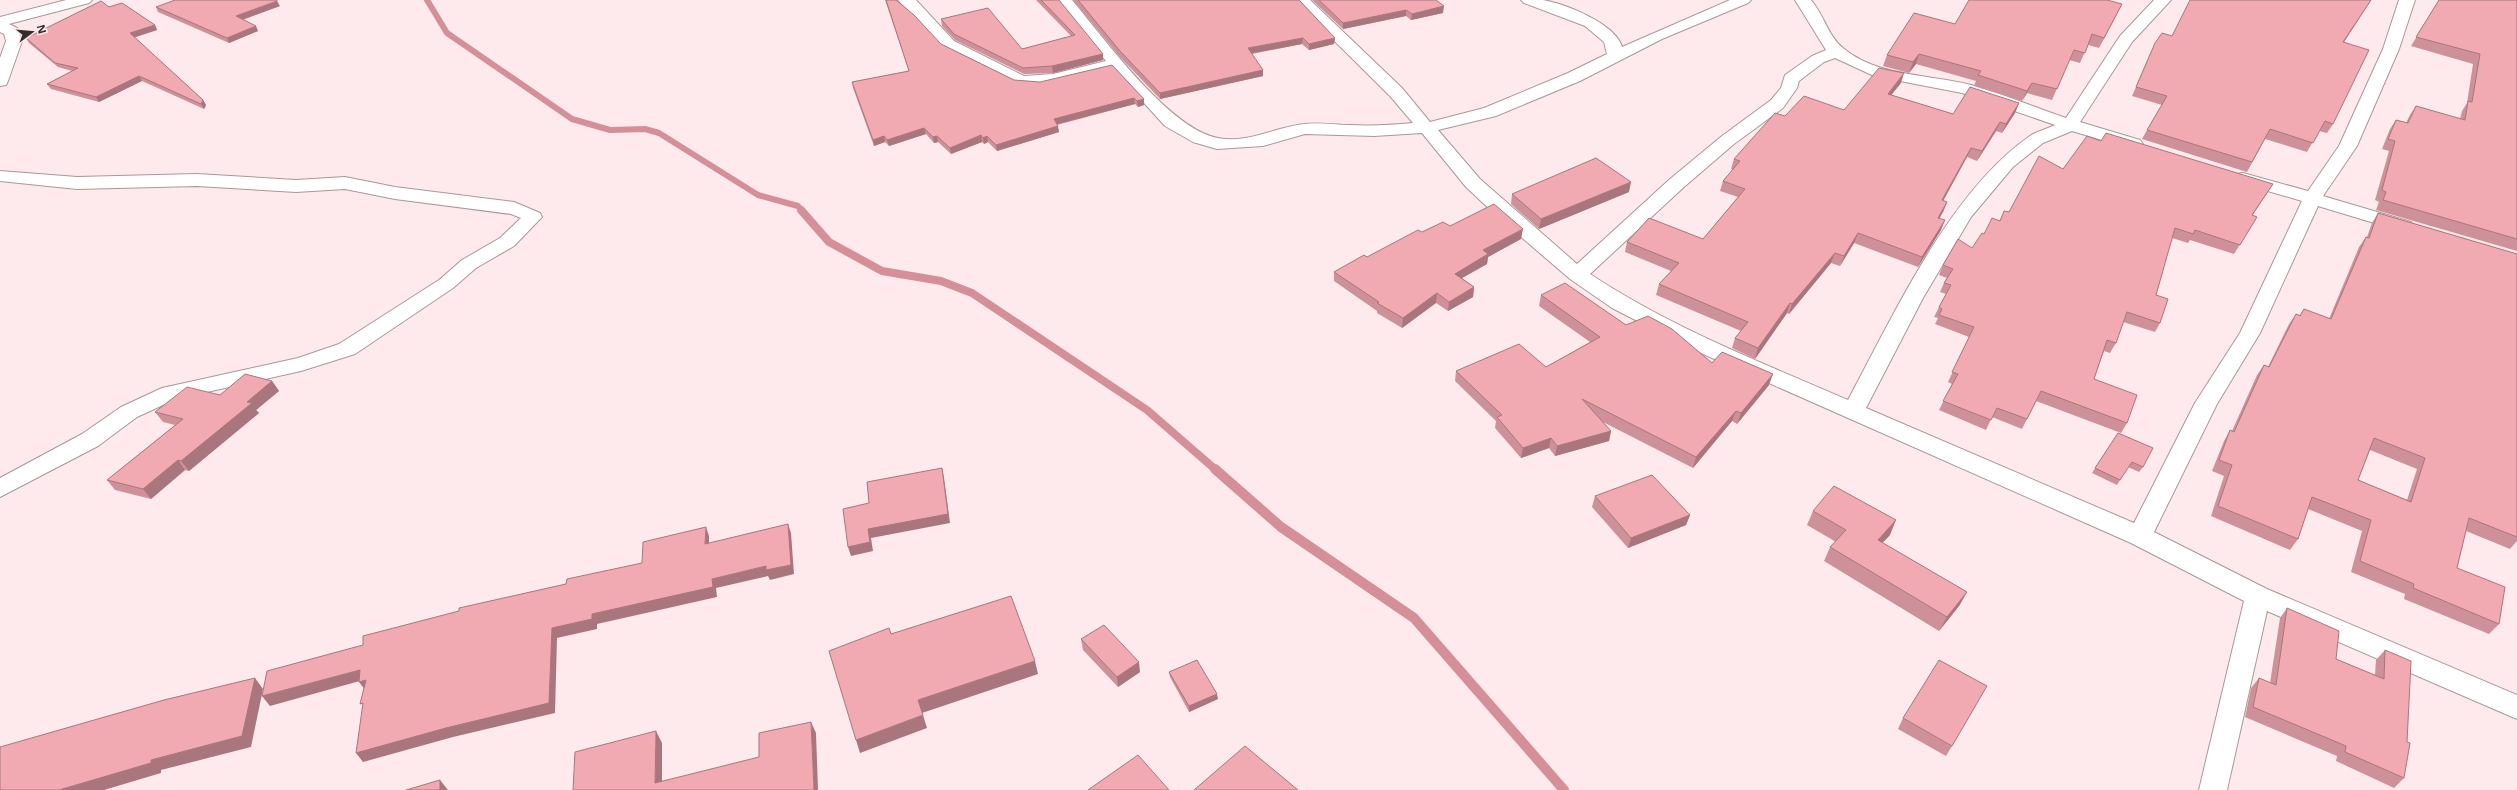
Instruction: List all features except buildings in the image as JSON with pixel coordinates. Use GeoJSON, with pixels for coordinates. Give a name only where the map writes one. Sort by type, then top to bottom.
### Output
{"type":"FeatureCollection","features":[{"type":"Feature","properties":{"kind":"street"},"geometry":{"type":"LineString","coordinates":[[0,22],[56,4],[84,0]]}},
{"type":"Feature","properties":{"kind":"street"},"geometry":{"type":"LineString","coordinates":[[906,0],[924,16],[942,39],[962,53],[988,62],[1022,81],[1036,82],[1057,78],[1116,63]]}},
{"type":"Feature","properties":{"kind":"street"},"geometry":{"type":"LineString","coordinates":[[1064,0],[1116,63],[1171,122],[1199,138],[1217,144],[1263,141],[1304,129],[1374,131],[1426,128],[1490,112],[1574,78],[1656,36],[1743,0]]}},
{"type":"Feature","properties":{"kind":"street"},"geometry":{"type":"LineString","coordinates":[[1300,0],[1371,67],[1479,188],[1577,274],[1619,303],[1646,318],[1853,412],[2140,536],[2258,596],[2517,707]]}},
{"type":"Feature","properties":{"kind":"street"},"geometry":{"type":"LineString","coordinates":[[1529,0],[1591,23],[1612,40],[1616,57]]}},
{"type":"Feature","properties":{"kind":"street"},"geometry":{"type":"LineString","coordinates":[[1803,0],[1810,7],[1826,38],[1837,52],[1851,60],[1896,77],[1958,87],[2070,125],[2148,148]]}},
{"type":"Feature","properties":{"kind":"street"},"geometry":{"type":"LineString","coordinates":[[1853,412],[1913,298],[1963,215],[2007,163],[2037,139],[2070,125],[2126,39],[2163,0]]}},
{"type":"Feature","properties":{"kind":"street"},"geometry":{"type":"LineString","coordinates":[[2140,536],[2206,402],[2250,333],[2312,199],[2348,146],[2391,49],[2407,0]]}},
{"type":"Feature","properties":{"kind":"street"},"geometry":{"type":"LineString","coordinates":[[0,26],[11,31],[14,41],[0,81]]}},
{"type":"Feature","properties":{"kind":"street"},"geometry":{"type":"LineString","coordinates":[[1577,274],[1677,183],[1728,140],[1777,104],[1789,88],[1791,79],[1818,59],[1837,52]]}},
{"type":"Feature","properties":{"kind":"street"},"geometry":{"type":"LineString","coordinates":[[2230,174],[2418,230]]}},
{"type":"Feature","properties":{"kind":"street"},"geometry":{"type":"LineString","coordinates":[[0,176],[77,183],[197,180],[296,186],[345,183],[395,193],[487,204],[499,208],[514,208],[533,217],[507,242],[469,264],[446,284],[347,349],[302,364],[170,393],[129,412],[90,440],[0,488]]}},
{"type":"Feature","properties":{"kind":"street"},"geometry":{"type":"LineString","coordinates":[[2213,790],[2258,596]]}},
{"type":"Feature","properties":{"kind":"waterway"},"geometry":{"type":"LineString","coordinates":[[427,0],[447,33],[572,119],[610,130],[645,129],[659,133],[758,195],[798,206],[802,211]]}},
{"type":"Feature","properties":{"kind":"waterway"},"geometry":{"type":"LineString","coordinates":[[801,210],[829,242],[882,271],[941,281],[972,293],[1147,410],[1216,470]]}},
{"type":"Feature","properties":{"kind":"waterway"},"geometry":{"type":"LineString","coordinates":[[1215,469],[1281,527],[1414,618],[1564,790]]}}]}
